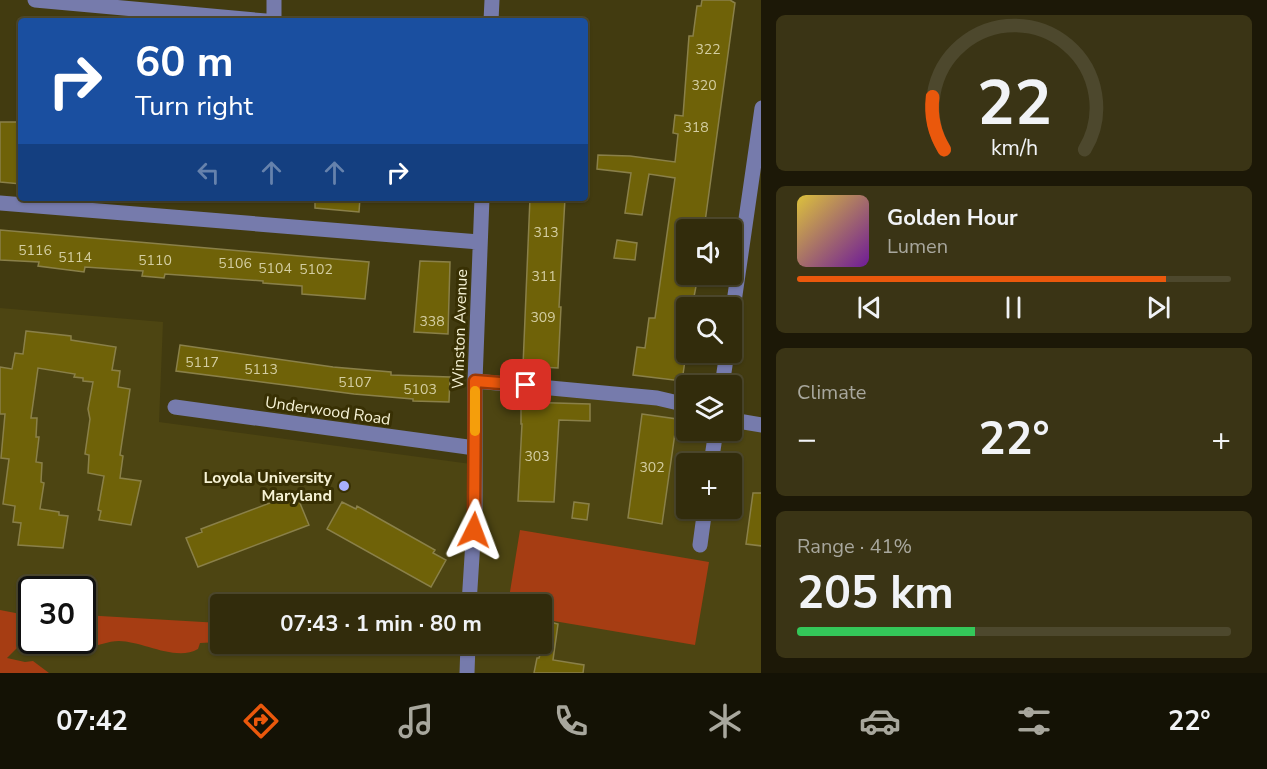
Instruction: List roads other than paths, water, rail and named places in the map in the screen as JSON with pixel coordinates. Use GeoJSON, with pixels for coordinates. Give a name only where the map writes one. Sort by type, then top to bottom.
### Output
{"type":"FeatureCollection","features":[{"type":"Feature","properties":{"kind":"street"},"geometry":{"type":"LineString","coordinates":[[35,0],[233,18]]}},
{"type":"Feature","properties":{"kind":"street"},"geometry":{"type":"LineString","coordinates":[[274,0],[274,18]]}},
{"type":"Feature","properties":{"kind":"street"},"geometry":{"type":"LineString","coordinates":[[491,18],[492,0]]}},
{"type":"Feature","properties":{"kind":"street"},"geometry":{"type":"LineString","coordinates":[[735,297],[761,115]]}},
{"type":"Feature","properties":{"kind":"street","name":"Winston Avenue"},"geometry":{"type":"LineString","coordinates":[[470,594],[475,509],[475,381],[482,201]]}},
{"type":"Feature","properties":{"kind":"street"},"geometry":{"type":"LineString","coordinates":[[0,203],[479,242]]}},
{"type":"Feature","properties":{"kind":"street"},"geometry":{"type":"LineString","coordinates":[[475,381],[657,398],[676,402]]}},
{"type":"Feature","properties":{"kind":"street","name":"Underwood Road"},"geometry":{"type":"LineString","coordinates":[[175,407],[475,448]]}},
{"type":"Feature","properties":{"kind":"street"},"geometry":{"type":"LineString","coordinates":[[742,422],[761,425]]}},
{"type":"Feature","properties":{"kind":"street"},"geometry":{"type":"LineString","coordinates":[[700,545],[704,519]]}},
{"type":"Feature","properties":{"kind":"street"},"geometry":{"type":"LineString","coordinates":[[467,673],[468,654]]}},
{"type":"Feature","properties":{"kind":"place","name":"Loyola University Maryland"},"geometry":{"type":"Point","coordinates":[344,486]}}]}
